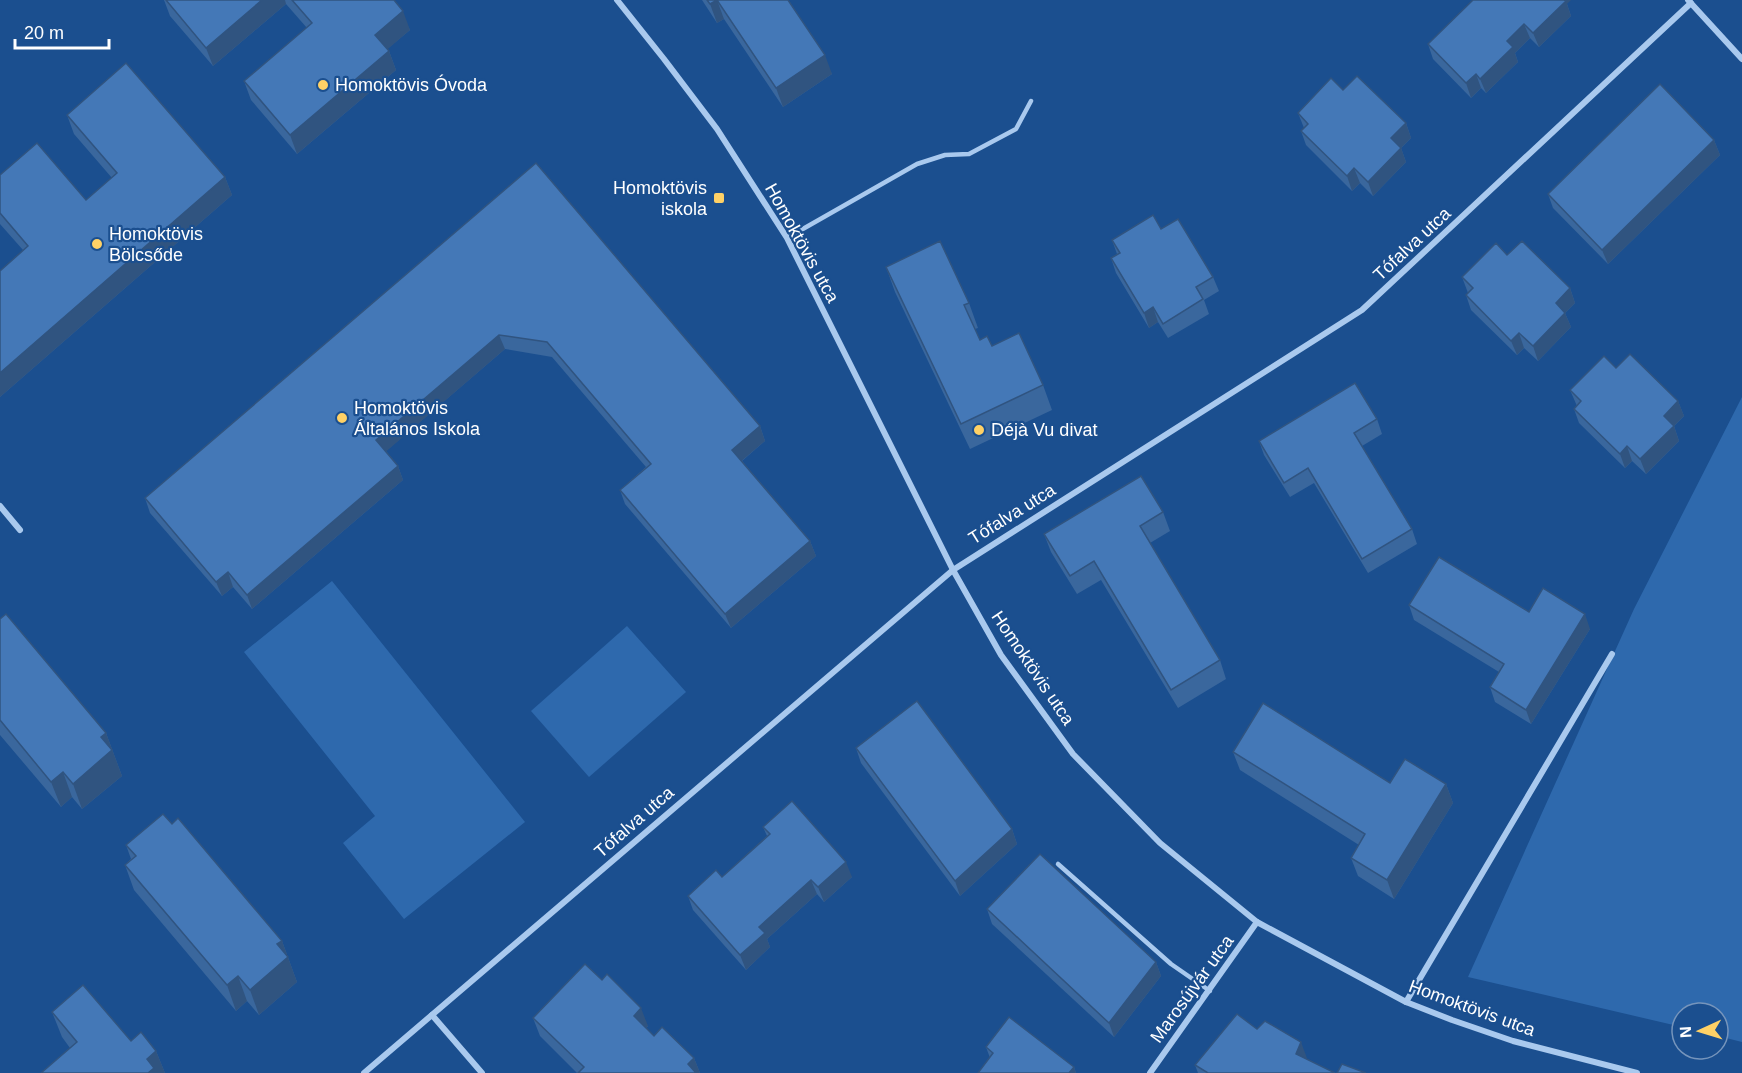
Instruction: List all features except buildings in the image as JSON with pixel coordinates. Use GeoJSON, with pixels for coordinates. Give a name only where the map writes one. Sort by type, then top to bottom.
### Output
{"type":"FeatureCollection","features":[{"type":"Feature","properties":{"kind":"street","name":"Homoktövis utca"},"geometry":{"type":"LineString","coordinates":[[617,0],[717,129],[787,238],[953,570],[1001,655],[1073,754],[1160,843],[1257,922],[1407,1002],[1452,1020],[1513,1041],[1637,1073]]}},
{"type":"Feature","properties":{"kind":"street"},"geometry":{"type":"LineString","coordinates":[[1690,2],[1742,59]]}},
{"type":"Feature","properties":{"kind":"street","name":"Tófalva utca"},"geometry":{"type":"LineString","coordinates":[[364,1073],[953,570],[1362,310],[1690,2]]}},
{"type":"Feature","properties":{"kind":"street"},"geometry":{"type":"LineString","coordinates":[[0,506],[20,530]]}},
{"type":"Feature","properties":{"kind":"street"},"geometry":{"type":"LineString","coordinates":[[1407,1002],[1612,654]]}},
{"type":"Feature","properties":{"kind":"street","name":"Marosújvár utca"},"geometry":{"type":"LineString","coordinates":[[1150,1073],[1257,922]]}},
{"type":"Feature","properties":{"kind":"street"},"geometry":{"type":"LineString","coordinates":[[432,1015],[483,1073]]}},
{"type":"Feature","properties":{"kind":"lane"},"geometry":{"type":"LineString","coordinates":[[787,238],[917,164],[945,155],[969,154],[1016,129],[1031,100]]}},
{"type":"Feature","properties":{"kind":"lane"},"geometry":{"type":"LineString","coordinates":[[1058,864],[1171,964],[1210,991]]}},
{"type":"Feature","properties":{"kind":"shaded area"},"geometry":{"type":"Polygon","coordinates":[[[1742,397],[1742,1042],[1730,1039],[1730,1001],[1670,1001],[1670,1024],[1468,977],[1634,609],[1742,397]]]}},
{"type":"Feature","properties":{"kind":"shaded area"},"geometry":{"type":"Polygon","coordinates":[[[332,581],[525,822],[404,919],[343,843],[375,816],[244,652],[332,581]]]}},
{"type":"Feature","properties":{"kind":"shaded area"},"geometry":{"type":"Polygon","coordinates":[[[627,626],[686,692],[589,777],[531,711],[627,626]]]}},
{"type":"Feature","properties":{"kind":"place","name":"Homoktövis Óvoda"},"geometry":{"type":"Point","coordinates":[323,85]}},
{"type":"Feature","properties":{"kind":"place","name":"Homoktövis iskola"},"geometry":{"type":"Point","coordinates":[719,198]}},
{"type":"Feature","properties":{"kind":"place","name":"Homoktövis Bölcsőde"},"geometry":{"type":"Point","coordinates":[97,244]}},
{"type":"Feature","properties":{"kind":"place","name":"Homoktövis Általános Iskola"},"geometry":{"type":"Point","coordinates":[342,418]}},
{"type":"Feature","properties":{"kind":"place","name":"Déjà Vu divat"},"geometry":{"type":"Point","coordinates":[979,430]}}]}
